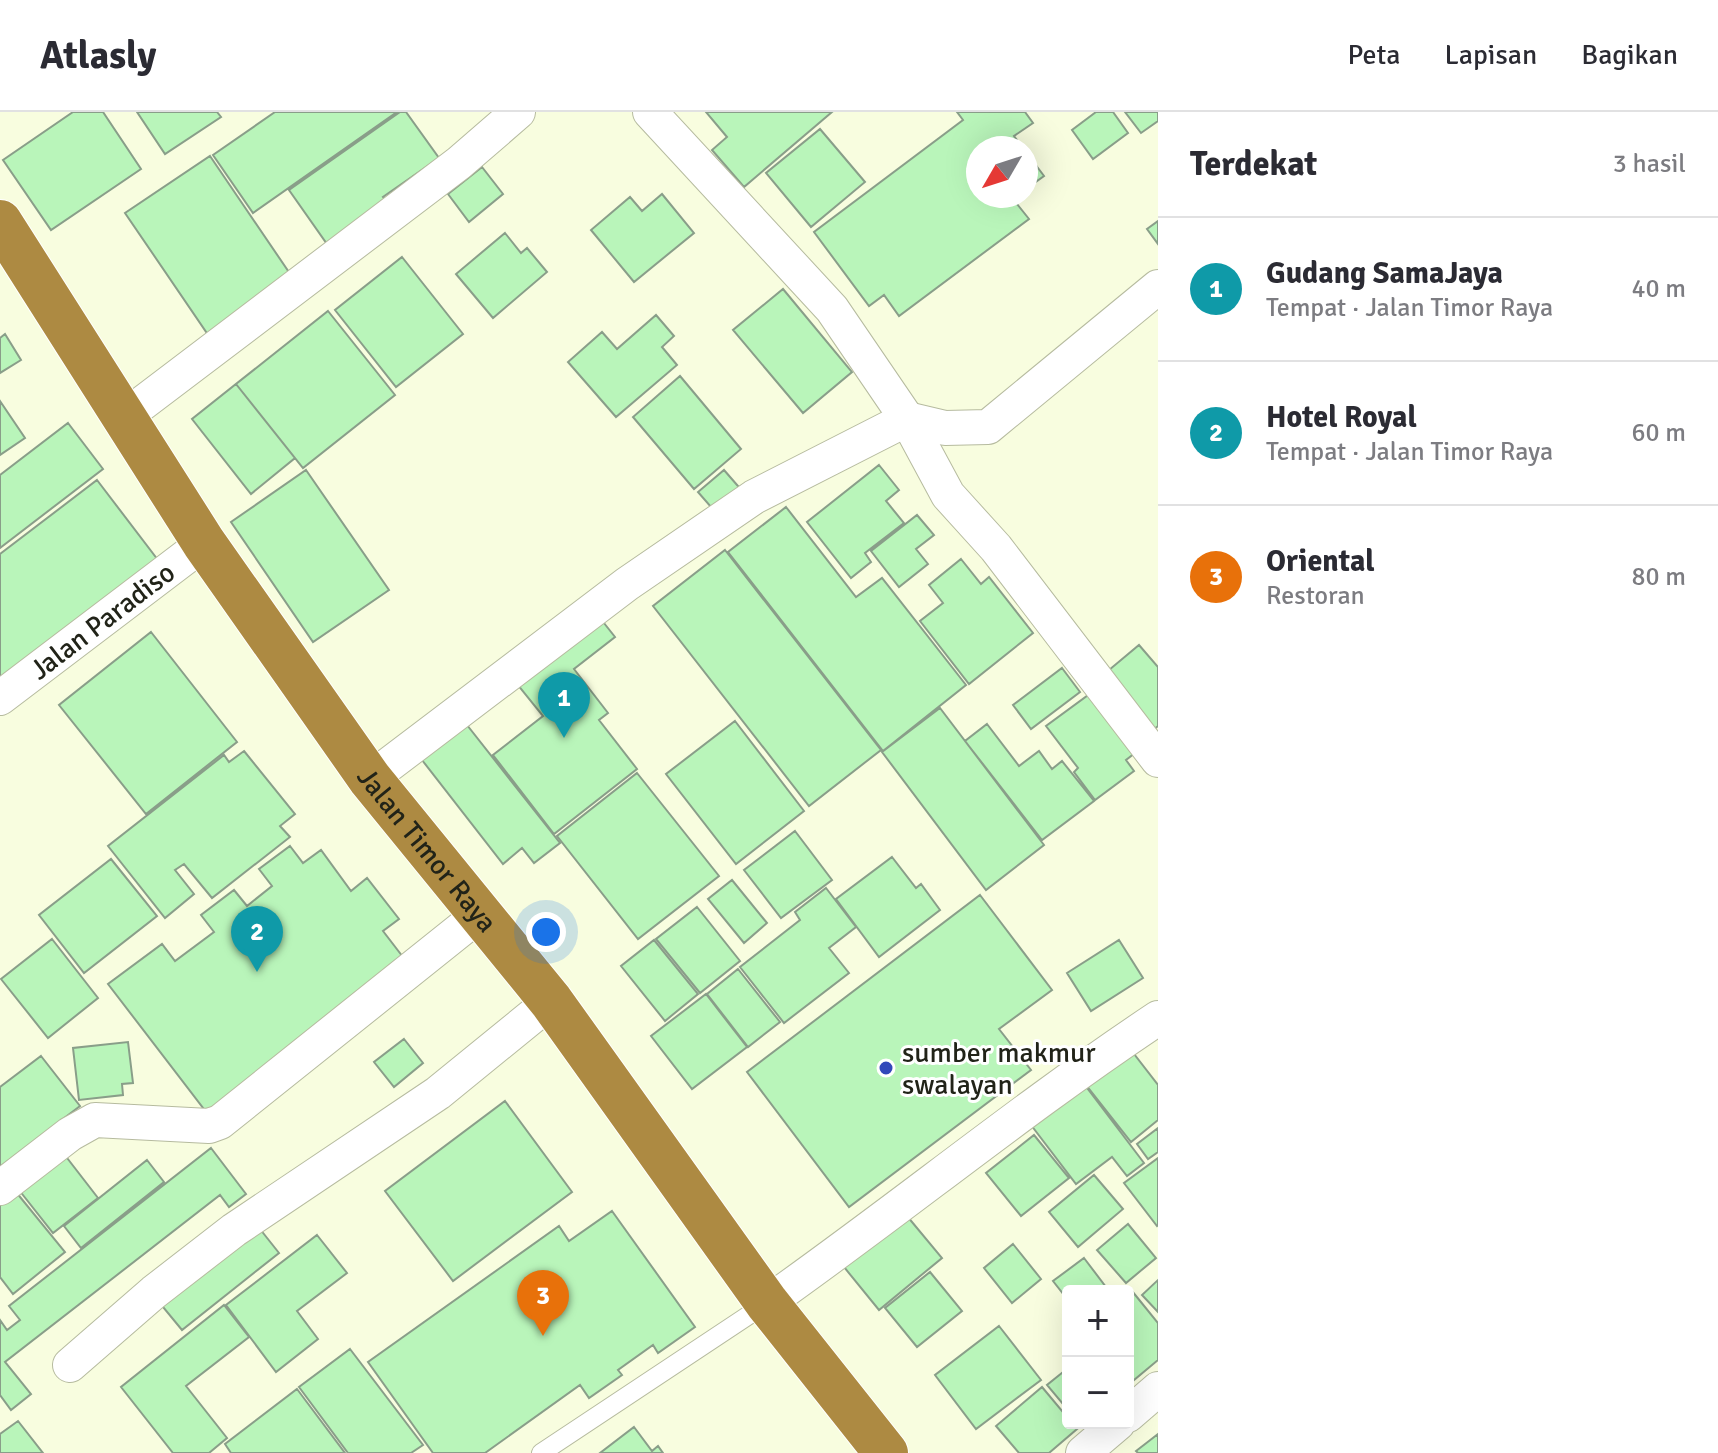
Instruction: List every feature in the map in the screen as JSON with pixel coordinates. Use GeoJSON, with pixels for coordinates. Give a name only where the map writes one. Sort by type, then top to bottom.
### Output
{"type":"FeatureCollection","features":[{"type":"Feature","properties":{"kind":"highway","name":"Jalan Timor Raya"},"geometry":{"type":"LineString","coordinates":[[0,222],[204,543],[370,779],[551,1001],[767,1303],[886,1453]]}},
{"type":"Feature","properties":{"kind":"street"},"geometry":{"type":"LineString","coordinates":[[123,418],[459,163],[518,112]]}},
{"type":"Feature","properties":{"kind":"street"},"geometry":{"type":"LineString","coordinates":[[650,112],[832,309],[907,419],[948,495],[996,548],[1158,760]]}},
{"type":"Feature","properties":{"kind":"street"},"geometry":{"type":"LineString","coordinates":[[370,779],[627,584],[754,497],[907,419],[945,428],[988,427],[1158,287]]}},
{"type":"Feature","properties":{"kind":"street","name":"Jalan Paradiso"},"geometry":{"type":"LineString","coordinates":[[0,698],[204,543]]}},
{"type":"Feature","properties":{"kind":"street"},"geometry":{"type":"LineString","coordinates":[[0,1188],[70,1134],[95,1120],[209,1126],[220,1122],[480,914]]}},
{"type":"Feature","properties":{"kind":"street"},"geometry":{"type":"LineString","coordinates":[[70,1365],[154,1292],[234,1230],[438,1093],[551,1001]]}},
{"type":"Feature","properties":{"kind":"street"},"geometry":{"type":"LineString","coordinates":[[767,1303],[889,1217],[1020,1115],[1158,1018]]}},
{"type":"Feature","properties":{"kind":"street"},"geometry":{"type":"LineString","coordinates":[[1134,1410],[1158,1389]]}},
{"type":"Feature","properties":{"kind":"street"},"geometry":{"type":"LineString","coordinates":[[1083,1453],[1111,1429]]}},
{"type":"Feature","properties":{"kind":"lane"},"geometry":{"type":"LineString","coordinates":[[541,1453],[767,1303]]}},
{"type":"Feature","properties":{"kind":"building"},"geometry":{"type":"Polygon","coordinates":[[[73,112],[103,112],[141,169],[51,230],[3,160],[73,112]]]}},
{"type":"Feature","properties":{"kind":"building"},"geometry":{"type":"Polygon","coordinates":[[[137,112],[217,112],[221,117],[165,154],[137,112]]]}},
{"type":"Feature","properties":{"kind":"building"},"geometry":{"type":"Polygon","coordinates":[[[275,112],[397,112],[253,213],[213,155],[275,112]]]}},
{"type":"Feature","properties":{"kind":"building"},"geometry":{"type":"Polygon","coordinates":[[[400,112],[406,112],[439,158],[383,197],[387,202],[327,244],[289,190],[400,112]]]}},
{"type":"Feature","properties":{"kind":"building"},"geometry":{"type":"Polygon","coordinates":[[[706,112],[832,112],[744,187],[712,150],[727,137],[706,112]]]}},
{"type":"Feature","properties":{"kind":"building"},"geometry":{"type":"Polygon","coordinates":[[[957,112],[1025,112],[1033,123],[1014,136],[966,136],[966,208],[1020,208],[1029,219],[899,316],[884,295],[869,306],[814,232],[963,120],[957,112]]]}},
{"type":"Feature","properties":{"kind":"building"},"geometry":{"type":"Polygon","coordinates":[[[1096,112],[1113,112],[1128,133],[1093,159],[1072,130],[1096,112]]]}},
{"type":"Feature","properties":{"kind":"building"},"geometry":{"type":"Polygon","coordinates":[[[1125,112],[1158,112],[1158,121],[1141,133],[1125,112]]]}},
{"type":"Feature","properties":{"kind":"building"},"geometry":{"type":"Polygon","coordinates":[[[820,129],[865,182],[811,227],[766,173],[820,129]]]}},
{"type":"Feature","properties":{"kind":"building"},"geometry":{"type":"Polygon","coordinates":[[[210,156],[297,284],[213,342],[125,213],[210,156]]]}},
{"type":"Feature","properties":{"kind":"building"},"geometry":{"type":"Polygon","coordinates":[[[482,167],[503,194],[469,222],[448,194],[482,167]]]}},
{"type":"Feature","properties":{"kind":"building"},"geometry":{"type":"Polygon","coordinates":[[[662,194],[694,233],[634,282],[591,230],[630,197],[642,211],[662,194]]]}},
{"type":"Feature","properties":{"kind":"building"},"geometry":{"type":"Polygon","coordinates":[[[1158,221],[1158,244],[1147,229],[1158,221]]]}},
{"type":"Feature","properties":{"kind":"building"},"geometry":{"type":"Polygon","coordinates":[[[505,233],[521,253],[527,248],[547,272],[493,318],[456,274],[505,233]]]}},
{"type":"Feature","properties":{"kind":"building"},"geometry":{"type":"Polygon","coordinates":[[[402,257],[463,334],[396,387],[335,310],[402,257]]]}},
{"type":"Feature","properties":{"kind":"building"},"geometry":{"type":"Polygon","coordinates":[[[783,289],[852,372],[803,413],[733,330],[783,289]]]}},
{"type":"Feature","properties":{"kind":"building"},"geometry":{"type":"Polygon","coordinates":[[[328,311],[395,395],[303,468],[236,384],[328,311]]]}},
{"type":"Feature","properties":{"kind":"building"},"geometry":{"type":"Polygon","coordinates":[[[656,315],[674,336],[662,347],[677,365],[616,417],[568,362],[602,332],[617,349],[656,315]]]}},
{"type":"Feature","properties":{"kind":"building"},"geometry":{"type":"Polygon","coordinates":[[[5,334],[21,360],[0,373],[0,338],[5,334]]]}},
{"type":"Feature","properties":{"kind":"building"},"geometry":{"type":"Polygon","coordinates":[[[680,376],[741,449],[694,489],[633,417],[680,376]]]}},
{"type":"Feature","properties":{"kind":"building"},"geometry":{"type":"Polygon","coordinates":[[[236,384],[295,458],[251,494],[192,419],[236,384]]]}},
{"type":"Feature","properties":{"kind":"building"},"geometry":{"type":"Polygon","coordinates":[[[0,401],[25,438],[0,455],[0,401]]]}},
{"type":"Feature","properties":{"kind":"building"},"geometry":{"type":"Polygon","coordinates":[[[68,423],[103,469],[0,548],[0,475],[68,423]]]}},
{"type":"Feature","properties":{"kind":"building"},"geometry":{"type":"Polygon","coordinates":[[[879,465],[899,490],[886,501],[904,523],[865,553],[871,562],[851,578],[807,522],[879,465]]]}},
{"type":"Feature","properties":{"kind":"building"},"geometry":{"type":"Polygon","coordinates":[[[306,470],[389,590],[313,642],[231,522],[306,470]]]}},
{"type":"Feature","properties":{"kind":"building"},"geometry":{"type":"Polygon","coordinates":[[[724,470],[744,493],[718,515],[698,492],[724,470]]]}},
{"type":"Feature","properties":{"kind":"building"},"geometry":{"type":"Polygon","coordinates":[[[97,480],[161,564],[0,686],[0,554],[97,480]]]}},
{"type":"Feature","properties":{"kind":"building"},"geometry":{"type":"Polygon","coordinates":[[[786,507],[856,597],[882,578],[966,685],[883,751],[728,552],[786,507]]]}},
{"type":"Feature","properties":{"kind":"building"},"geometry":{"type":"Polygon","coordinates":[[[917,515],[934,535],[916,549],[928,564],[899,587],[871,551],[917,515]]]}},
{"type":"Feature","properties":{"kind":"building"},"geometry":{"type":"Polygon","coordinates":[[[725,550],[881,750],[809,806],[653,606],[725,550]]]}},
{"type":"Feature","properties":{"kind":"building"},"geometry":{"type":"Polygon","coordinates":[[[961,559],[981,584],[989,577],[1033,633],[969,684],[920,621],[943,603],[929,585],[961,559]]]}},
{"type":"Feature","properties":{"kind":"building"},"geometry":{"type":"Polygon","coordinates":[[[600,618],[615,637],[574,669],[608,713],[599,720],[637,769],[554,834],[493,755],[543,716],[517,684],[600,618]]]}},
{"type":"Feature","properties":{"kind":"building"},"geometry":{"type":"Polygon","coordinates":[[[151,632],[237,742],[146,814],[59,705],[151,632]]]}},
{"type":"Feature","properties":{"kind":"building"},"geometry":{"type":"Polygon","coordinates":[[[1139,645],[1158,667],[1158,726],[1151,732],[1103,675],[1139,645]]]}},
{"type":"Feature","properties":{"kind":"building"},"geometry":{"type":"Polygon","coordinates":[[[1062,668],[1080,692],[1031,729],[1013,705],[1062,668]]]}},
{"type":"Feature","properties":{"kind":"building"},"geometry":{"type":"Polygon","coordinates":[[[1091,693],[1135,753],[1126,760],[1134,771],[1095,800],[1074,772],[1078,768],[1046,726],[1091,693]]]}},
{"type":"Feature","properties":{"kind":"building"},"geometry":{"type":"Polygon","coordinates":[[[940,708],[1044,845],[986,890],[882,752],[940,708]]]}},
{"type":"Feature","properties":{"kind":"building"},"geometry":{"type":"Polygon","coordinates":[[[735,721],[804,811],[736,864],[666,774],[735,721]]]}},
{"type":"Feature","properties":{"kind":"building"},"geometry":{"type":"Polygon","coordinates":[[[987,724],[1019,766],[1039,751],[1052,769],[1062,761],[1094,801],[1042,840],[965,741],[987,724]]]}},
{"type":"Feature","properties":{"kind":"building"},"geometry":{"type":"Polygon","coordinates":[[[467,725],[560,843],[534,863],[522,848],[503,864],[422,760],[467,725]]]}},
{"type":"Feature","properties":{"kind":"building"},"geometry":{"type":"Polygon","coordinates":[[[244,751],[295,814],[280,826],[290,837],[212,898],[184,864],[175,870],[194,894],[165,918],[108,846],[224,755],[229,762],[244,751]]]}},
{"type":"Feature","properties":{"kind":"building"},"geometry":{"type":"Polygon","coordinates":[[[637,773],[719,876],[638,939],[557,836],[637,773]]]}},
{"type":"Feature","properties":{"kind":"building"},"geometry":{"type":"Polygon","coordinates":[[[795,831],[832,880],[781,918],[744,870],[795,831]]]}},
{"type":"Feature","properties":{"kind":"building"},"geometry":{"type":"Polygon","coordinates":[[[290,846],[303,863],[321,850],[351,891],[367,878],[399,919],[383,931],[406,961],[207,1113],[108,984],[162,944],[175,961],[214,932],[201,915],[234,890],[247,906],[272,886],[259,869],[290,846]]]}},
{"type":"Feature","properties":{"kind":"building"},"geometry":{"type":"Polygon","coordinates":[[[892,857],[916,888],[921,884],[940,910],[879,957],[836,899],[892,857]]]}},
{"type":"Feature","properties":{"kind":"building"},"geometry":{"type":"Polygon","coordinates":[[[111,859],[157,916],[84,973],[39,915],[111,859]]]}},
{"type":"Feature","properties":{"kind":"building"},"geometry":{"type":"Polygon","coordinates":[[[732,880],[767,923],[744,943],[708,899],[732,880]]]}},
{"type":"Feature","properties":{"kind":"building"},"geometry":{"type":"Polygon","coordinates":[[[826,888],[856,927],[829,948],[849,973],[784,1023],[740,967],[800,920],[795,912],[826,888]]]}},
{"type":"Feature","properties":{"kind":"building"},"geometry":{"type":"Polygon","coordinates":[[[980,895],[1052,990],[999,1029],[1031,1070],[849,1207],[747,1072],[980,895]]]}},
{"type":"Feature","properties":{"kind":"building"},"geometry":{"type":"Polygon","coordinates":[[[697,907],[740,961],[700,993],[656,939],[697,907]]]}},
{"type":"Feature","properties":{"kind":"building"},"geometry":{"type":"Polygon","coordinates":[[[52,939],[98,998],[48,1038],[1,979],[52,939]]]}},
{"type":"Feature","properties":{"kind":"building"},"geometry":{"type":"Polygon","coordinates":[[[654,940],[698,994],[665,1021],[621,966],[654,940]]]}},
{"type":"Feature","properties":{"kind":"building"},"geometry":{"type":"Polygon","coordinates":[[[1119,940],[1143,978],[1091,1011],[1067,973],[1119,940]]]}},
{"type":"Feature","properties":{"kind":"building"},"geometry":{"type":"Polygon","coordinates":[[[738,969],[780,1022],[748,1047],[707,994],[738,969]]]}},
{"type":"Feature","properties":{"kind":"building"},"geometry":{"type":"Polygon","coordinates":[[[706,994],[747,1047],[692,1089],[651,1036],[706,994]]]}},
{"type":"Feature","properties":{"kind":"building"},"geometry":{"type":"Polygon","coordinates":[[[404,1039],[423,1063],[394,1087],[374,1062],[404,1039]]]}},
{"type":"Feature","properties":{"kind":"building"},"geometry":{"type":"Polygon","coordinates":[[[1124,1041],[1158,1085],[1158,1120],[1131,1142],[1079,1076],[1124,1041]]]}},
{"type":"Feature","properties":{"kind":"building"},"geometry":{"type":"Polygon","coordinates":[[[128,1042],[133,1083],[122,1084],[123,1095],[79,1100],[73,1048],[128,1042]]]}},
{"type":"Feature","properties":{"kind":"building"},"geometry":{"type":"Polygon","coordinates":[[[41,1056],[80,1106],[0,1167],[0,1087],[41,1056]]]}},
{"type":"Feature","properties":{"kind":"building"},"geometry":{"type":"Polygon","coordinates":[[[1081,1080],[1144,1163],[1127,1176],[1112,1157],[1076,1184],[1028,1121],[1081,1080]]]}},
{"type":"Feature","properties":{"kind":"building"},"geometry":{"type":"Polygon","coordinates":[[[505,1101],[572,1192],[453,1281],[385,1191],[505,1101]]]}},
{"type":"Feature","properties":{"kind":"building"},"geometry":{"type":"Polygon","coordinates":[[[1158,1128],[1158,1152],[1148,1159],[1137,1144],[1158,1128]]]}},
{"type":"Feature","properties":{"kind":"building"},"geometry":{"type":"Polygon","coordinates":[[[1034,1135],[1069,1178],[1021,1216],[986,1173],[1034,1135]]]}},
{"type":"Feature","properties":{"kind":"building"},"geometry":{"type":"Polygon","coordinates":[[[211,1148],[246,1194],[229,1207],[220,1195],[5,1362],[31,1394],[11,1410],[0,1395],[0,1320],[7,1330],[20,1320],[9,1306],[211,1148]]]}},
{"type":"Feature","properties":{"kind":"building"},"geometry":{"type":"Polygon","coordinates":[[[64,1154],[98,1198],[53,1233],[19,1190],[64,1154]]]}},
{"type":"Feature","properties":{"kind":"building"},"geometry":{"type":"Polygon","coordinates":[[[1158,1158],[1158,1225],[1157,1226],[1124,1183],[1158,1158]]]}},
{"type":"Feature","properties":{"kind":"building"},"geometry":{"type":"Polygon","coordinates":[[[147,1160],[164,1182],[81,1248],[64,1226],[147,1160]]]}},
{"type":"Feature","properties":{"kind":"building"},"geometry":{"type":"Polygon","coordinates":[[[1094,1175],[1123,1209],[1078,1247],[1049,1212],[1094,1175]]]}},
{"type":"Feature","properties":{"kind":"building"},"geometry":{"type":"Polygon","coordinates":[[[16,1192],[65,1252],[13,1294],[0,1277],[0,1205],[16,1192]]]}},
{"type":"Feature","properties":{"kind":"building"},"geometry":{"type":"Polygon","coordinates":[[[612,1211],[695,1327],[658,1353],[653,1345],[618,1370],[622,1375],[589,1398],[580,1385],[485,1453],[433,1453],[368,1362],[559,1226],[569,1241],[612,1211]]]}},
{"type":"Feature","properties":{"kind":"building"},"geometry":{"type":"Polygon","coordinates":[[[907,1216],[942,1258],[879,1310],[844,1267],[907,1216]]]}},
{"type":"Feature","properties":{"kind":"building"},"geometry":{"type":"Polygon","coordinates":[[[256,1224],[279,1253],[182,1330],[158,1301],[256,1224]]]}},
{"type":"Feature","properties":{"kind":"building"},"geometry":{"type":"Polygon","coordinates":[[[1128,1224],[1156,1258],[1126,1283],[1097,1250],[1128,1224]]]}},
{"type":"Feature","properties":{"kind":"building"},"geometry":{"type":"Polygon","coordinates":[[[317,1235],[347,1273],[297,1311],[318,1339],[276,1372],[226,1305],[317,1235]]]}},
{"type":"Feature","properties":{"kind":"building"},"geometry":{"type":"Polygon","coordinates":[[[1013,1244],[1041,1279],[1012,1303],[984,1268],[1013,1244]]]}},
{"type":"Feature","properties":{"kind":"building"},"geometry":{"type":"Polygon","coordinates":[[[1084,1258],[1104,1285],[1062,1285],[1062,1292],[1053,1281],[1084,1258]]]}},
{"type":"Feature","properties":{"kind":"building"},"geometry":{"type":"Polygon","coordinates":[[[930,1272],[962,1311],[917,1347],[885,1308],[930,1272]]]}},
{"type":"Feature","properties":{"kind":"building"},"geometry":{"type":"Polygon","coordinates":[[[1158,1280],[1158,1312],[1142,1295],[1158,1280]]]}},
{"type":"Feature","properties":{"kind":"building"},"geometry":{"type":"Polygon","coordinates":[[[1134,1293],[1158,1323],[1158,1360],[1134,1380],[1134,1293]]]}},
{"type":"Feature","properties":{"kind":"building"},"geometry":{"type":"Polygon","coordinates":[[[224,1305],[249,1337],[186,1386],[227,1438],[209,1453],[173,1453],[121,1387],[224,1305]]]}},
{"type":"Feature","properties":{"kind":"building"},"geometry":{"type":"Polygon","coordinates":[[[999,1326],[1041,1380],[976,1429],[935,1375],[999,1326]]]}},
{"type":"Feature","properties":{"kind":"building"},"geometry":{"type":"Polygon","coordinates":[[[350,1349],[423,1445],[411,1453],[348,1453],[299,1387],[350,1349]]]}},
{"type":"Feature","properties":{"kind":"building"},"geometry":{"type":"Polygon","coordinates":[[[1062,1373],[1062,1403],[1047,1385],[1062,1373]]]}},
{"type":"Feature","properties":{"kind":"building"},"geometry":{"type":"Polygon","coordinates":[[[1042,1387],[1062,1411],[1062,1429],[1077,1429],[1049,1453],[1019,1453],[996,1426],[1042,1387]]]}},
{"type":"Feature","properties":{"kind":"building"},"geometry":{"type":"Polygon","coordinates":[[[297,1389],[345,1453],[231,1453],[225,1444],[297,1389]]]}},
{"type":"Feature","properties":{"kind":"building"},"geometry":{"type":"Polygon","coordinates":[[[18,1421],[43,1453],[0,1453],[0,1434],[18,1421]]]}},
{"type":"Feature","properties":{"kind":"building"},"geometry":{"type":"Polygon","coordinates":[[[634,1427],[652,1451],[658,1446],[663,1453],[600,1453],[634,1427]]]}},
{"type":"Feature","properties":{"kind":"building"},"geometry":{"type":"Polygon","coordinates":[[[1158,1434],[1158,1453],[1136,1451],[1158,1434]]]}},
{"type":"Feature","properties":{"kind":"place","name":"Gudang SamaJaya"},"geometry":{"type":"Point","coordinates":[564,738]}},
{"type":"Feature","properties":{"kind":"place","name":"Hotel Royal"},"geometry":{"type":"Point","coordinates":[257,972]}},
{"type":"Feature","properties":{"kind":"place","name":"sumber makmur swalayan"},"geometry":{"type":"Point","coordinates":[886,1068]}},
{"type":"Feature","properties":{"kind":"place","name":"Oriental"},"geometry":{"type":"Point","coordinates":[543,1336]}}]}
